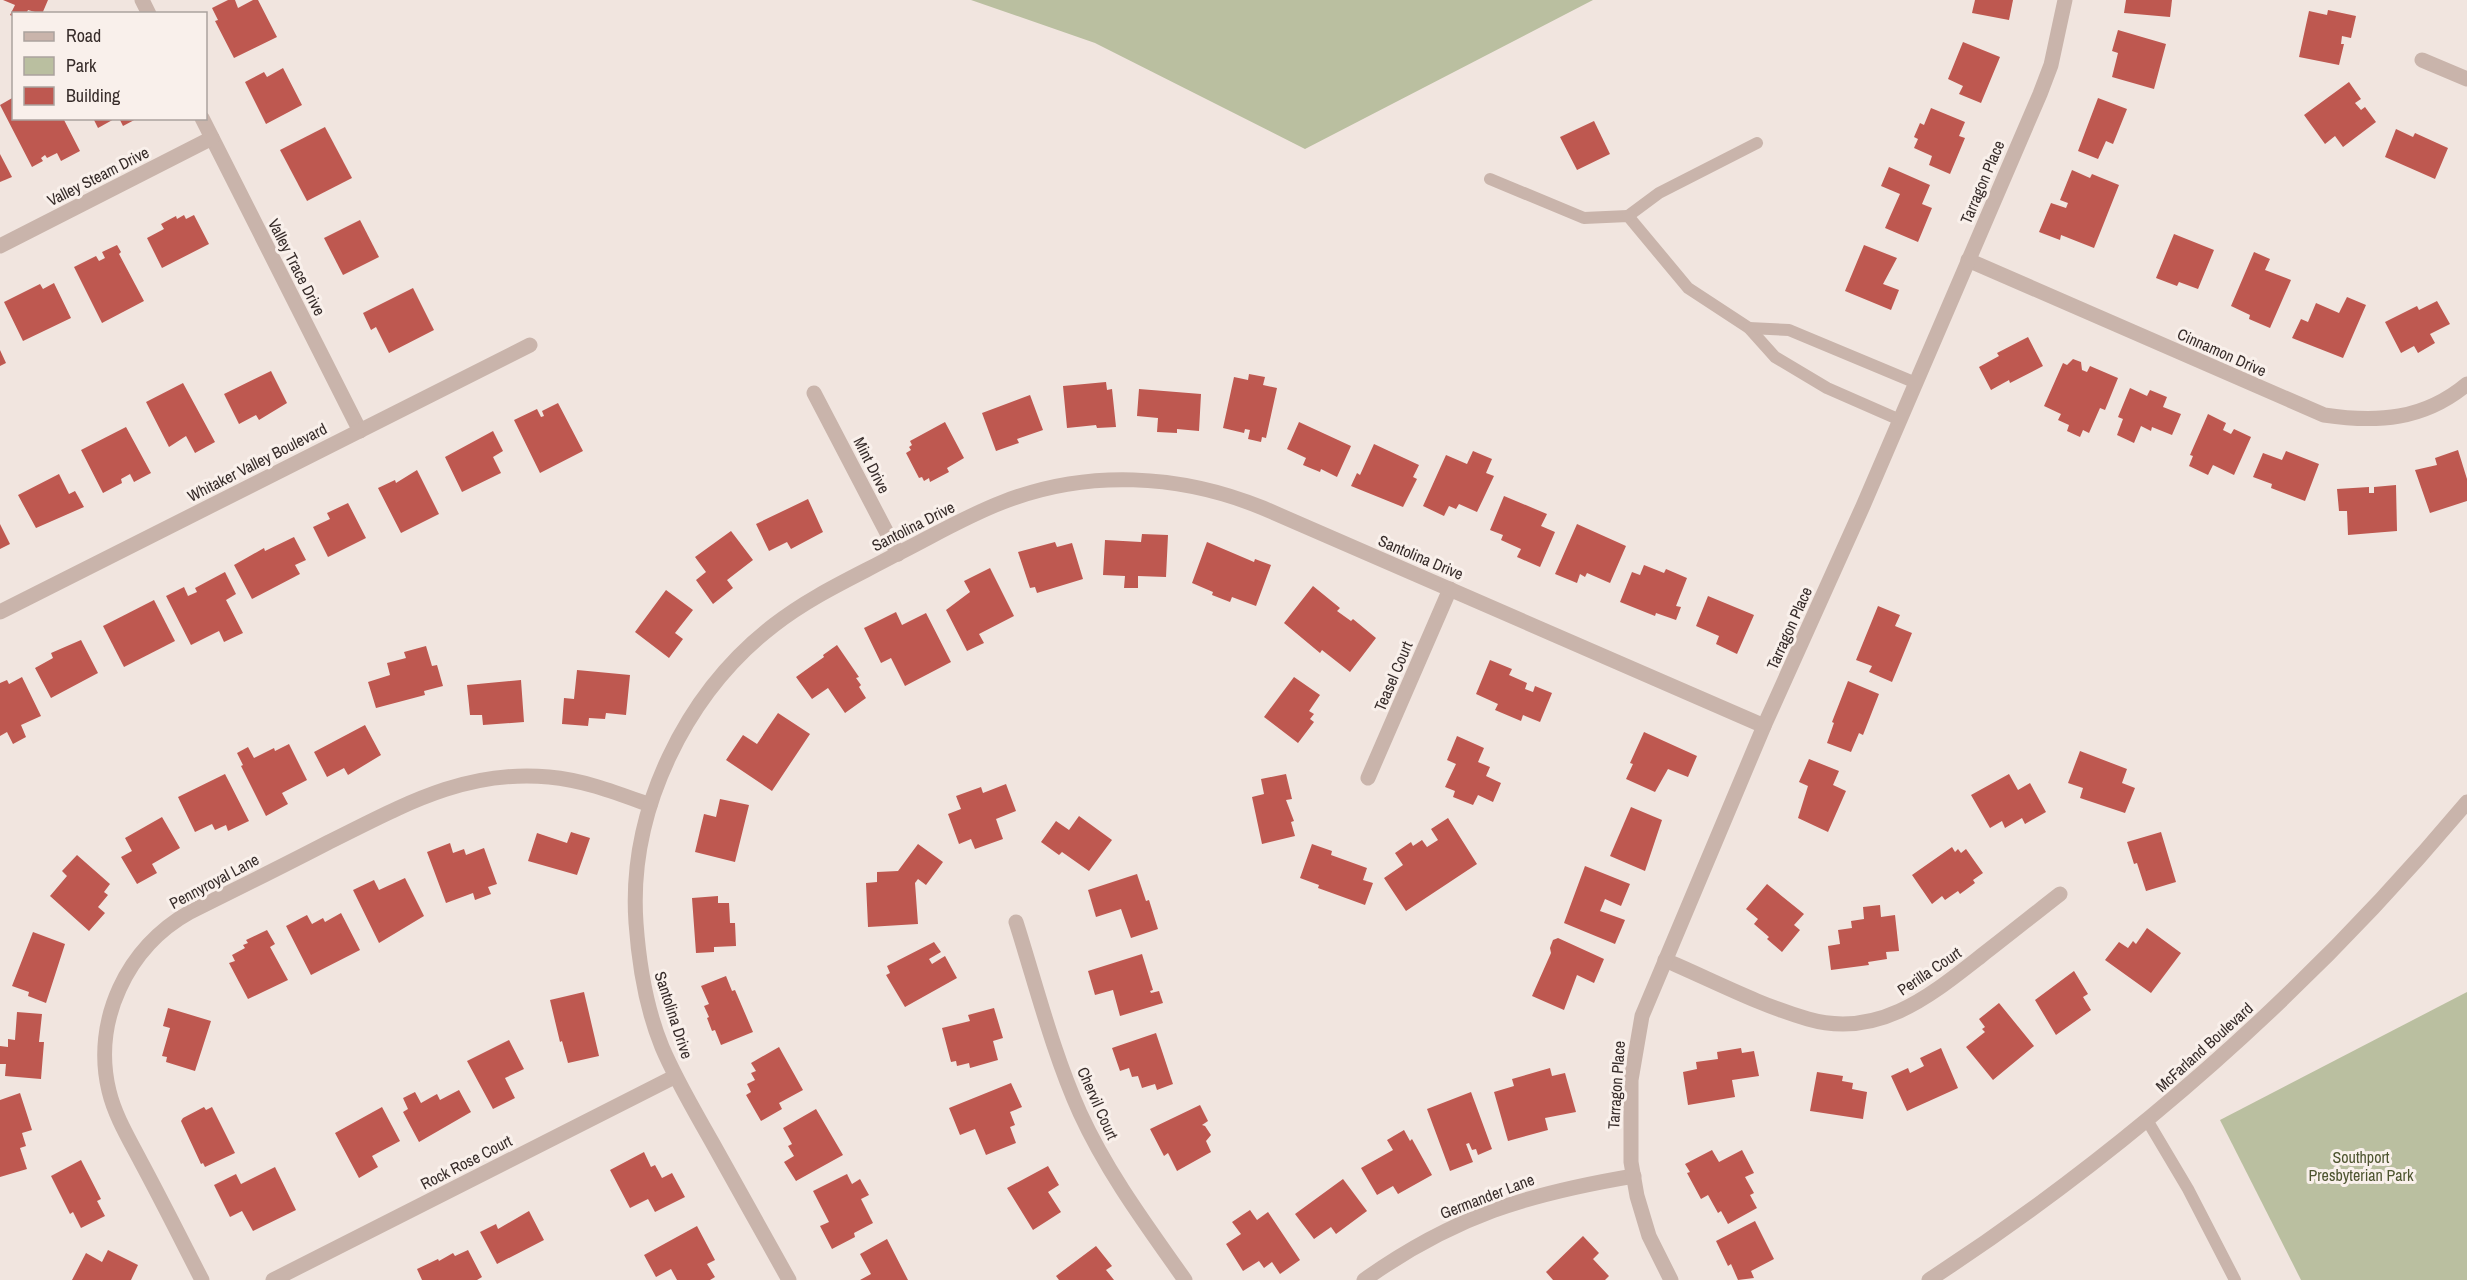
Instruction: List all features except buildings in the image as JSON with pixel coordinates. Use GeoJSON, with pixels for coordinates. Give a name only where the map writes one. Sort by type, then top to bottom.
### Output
{"type":"FeatureCollection","features":[{"type":"Feature","properties":{"kind":"street","name":"Tarragon Place"},"geometry":{"type":"LineString","coordinates":[[1671,1280],[1649,1236],[1637,1196],[1630,1147],[1633,1057],[1642,1016],[1764,726],[1900,420],[2048,74],[2065,0]]}},
{"type":"Feature","properties":{"kind":"street"},"geometry":{"type":"LineString","coordinates":[[2422,60],[2467,79]]}},
{"type":"Feature","properties":{"kind":"street","name":"Valley Trace Drive"},"geometry":{"type":"LineString","coordinates":[[203,120],[360,431]]}},
{"type":"Feature","properties":{"kind":"street","name":"Valley Steam Drive"},"geometry":{"type":"LineString","coordinates":[[0,246],[212,138]]}},
{"type":"Feature","properties":{"kind":"street","name":"Cinnamon Drive"},"geometry":{"type":"LineString","coordinates":[[1968,260],[2324,415],[2369,421],[2403,416],[2435,404],[2467,384]]}},
{"type":"Feature","properties":{"kind":"street","name":"Whitaker Valley Boulevard"},"geometry":{"type":"LineString","coordinates":[[0,612],[530,345]]}},
{"type":"Feature","properties":{"kind":"street","name":"Mint Drive"},"geometry":{"type":"LineString","coordinates":[[814,393],[898,554]]}},
{"type":"Feature","properties":{"kind":"street","name":"Santolina Drive"},"geometry":{"type":"LineString","coordinates":[[789,1280],[675,1077],[662,1047],[646,996],[637,943],[638,868],[650,805],[672,750],[693,713],[718,679],[740,655],[797,608],[974,515],[1024,495],[1085,482],[1150,480],[1192,485],[1243,500],[1764,726]]}},
{"type":"Feature","properties":{"kind":"street","name":"Teasel Court"},"geometry":{"type":"LineString","coordinates":[[1368,778],[1450,589]]}},
{"type":"Feature","properties":{"kind":"street","name":"Pennyroyal Lane"},"geometry":{"type":"LineString","coordinates":[[202,1280],[121,1123],[108,1089],[105,1072],[105,1045],[109,1014],[132,964],[146,946],[171,924],[190,912],[406,804],[454,785],[506,776],[549,777],[580,782],[650,805]]}},
{"type":"Feature","properties":{"kind":"street","name":"McFarland Boulevard"},"geometry":{"type":"LineString","coordinates":[[1929,1280],[2030,1211],[2147,1120],[2262,1020],[2330,953],[2467,802]]}},
{"type":"Feature","properties":{"kind":"street","name":"Perilla Court"},"geometry":{"type":"LineString","coordinates":[[1665,960],[1789,1013],[1829,1022],[1861,1021],[1892,1014],[1922,1001],[2060,894]]}},
{"type":"Feature","properties":{"kind":"street","name":"Chervil Court"},"geometry":{"type":"LineString","coordinates":[[1016,922],[1064,1072],[1080,1112],[1125,1196],[1185,1280]]}},
{"type":"Feature","properties":{"kind":"street","name":"Rock Rose Court"},"geometry":{"type":"LineString","coordinates":[[273,1280],[675,1077]]}},
{"type":"Feature","properties":{"kind":"street","name":"Germander Lane"},"geometry":{"type":"LineString","coordinates":[[1364,1280],[1417,1245],[1475,1216],[1547,1192],[1634,1176]]}},
{"type":"Feature","properties":{"kind":"lane"},"geometry":{"type":"LineString","coordinates":[[1490,180],[1584,218],[1628,216],[1659,193],[1757,143]]}},
{"type":"Feature","properties":{"kind":"lane"},"geometry":{"type":"LineString","coordinates":[[1628,216],[1688,288],[1749,328],[1775,357],[1827,388],[1900,420]]}},
{"type":"Feature","properties":{"kind":"lane"},"geometry":{"type":"LineString","coordinates":[[1749,328],[1789,330],[1916,383]]}},
{"type":"Feature","properties":{"kind":"lane"},"geometry":{"type":"LineString","coordinates":[[2147,1120],[2188,1189],[2235,1280]]}},
{"type":"Feature","properties":{"kind":"green space"},"geometry":{"type":"Polygon","coordinates":[[[971,0],[1593,0],[1305,149],[1095,43],[971,0]]]}},
{"type":"Feature","properties":{"kind":"green space","name":"Southport Presbyterian Park"},"geometry":{"type":"Polygon","coordinates":[[[2467,992],[2467,1280],[2301,1280],[2220,1120],[2467,992]]]}}]}
